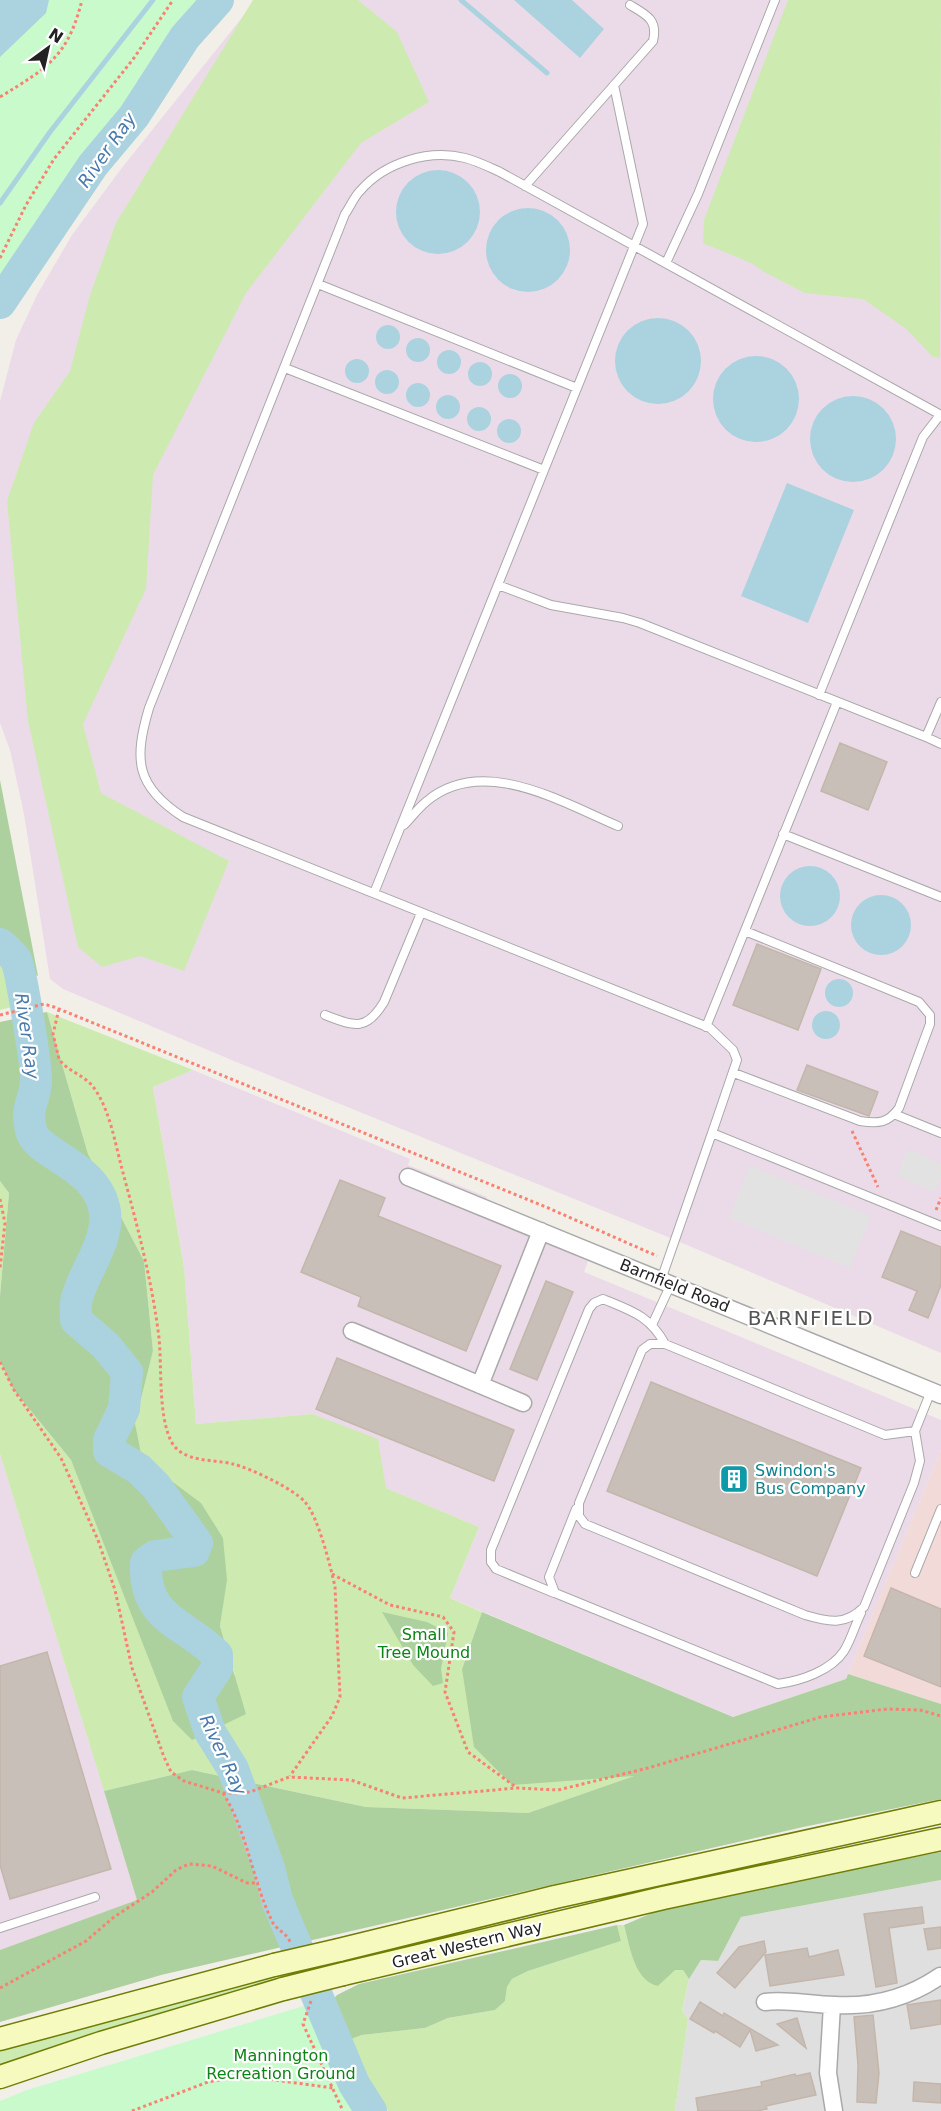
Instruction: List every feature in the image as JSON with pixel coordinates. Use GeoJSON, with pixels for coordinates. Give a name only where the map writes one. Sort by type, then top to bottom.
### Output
{"type":"FeatureCollection","features":[{"type":"Feature","properties":{"kind":"main road","name":"Great Western Way"},"geometry":{"type":"LineString","coordinates":[[0,2039],[274,1965],[555,1897],[941,1812]]}},
{"type":"Feature","properties":{"kind":"main road","name":"Great Western Way"},"geometry":{"type":"LineString","coordinates":[[0,2078],[100,2043],[283,1989],[663,1898],[941,1839]]}},
{"type":"Feature","properties":{"kind":"street","name":"Barnfield Road"},"geometry":{"type":"LineString","coordinates":[[408,1177],[936,1393]]}},
{"type":"Feature","properties":{"kind":"street"},"geometry":{"type":"LineString","coordinates":[[480,1384],[542,1231]]}},
{"type":"Feature","properties":{"kind":"street"},"geometry":{"type":"LineString","coordinates":[[352,1331],[523,1403]]}},
{"type":"Feature","properties":{"kind":"street"},"geometry":{"type":"LineString","coordinates":[[765,2002],[800,2001],[832,2006],[891,2000],[914,1991],[940,1976]]}},
{"type":"Feature","properties":{"kind":"street"},"geometry":{"type":"LineString","coordinates":[[832,2006],[828,2073],[834,2111]]}},
{"type":"Feature","properties":{"kind":"lane"},"geometry":{"type":"LineString","coordinates":[[666,263],[698,194],[775,0]]}},
{"type":"Feature","properties":{"kind":"lane"},"geometry":{"type":"LineString","coordinates":[[525,186],[653,41],[656,28],[646,15],[630,5]]}},
{"type":"Feature","properties":{"kind":"lane"},"geometry":{"type":"LineString","coordinates":[[374,893],[643,224],[614,85]]}},
{"type":"Feature","properties":{"kind":"lane"},"geometry":{"type":"LineString","coordinates":[[652,1325],[666,1281],[668,1260],[734,1072],[737,1060],[733,1050],[706,1027],[183,817],[161,803],[141,771],[141,736],[149,708],[345,214],[360,191],[381,174],[405,161],[436,155],[465,158],[500,172],[941,416],[923,437],[819,695]]}},
{"type":"Feature","properties":{"kind":"lane"},"geometry":{"type":"LineString","coordinates":[[318,284],[577,388]]}},
{"type":"Feature","properties":{"kind":"lane"},"geometry":{"type":"LineString","coordinates":[[285,368],[544,470]]}},
{"type":"Feature","properties":{"kind":"lane"},"geometry":{"type":"LineString","coordinates":[[498,585],[551,605],[632,620],[941,744]]}},
{"type":"Feature","properties":{"kind":"lane"},"geometry":{"type":"LineString","coordinates":[[706,1027],[837,702]]}},
{"type":"Feature","properties":{"kind":"lane"},"geometry":{"type":"LineString","coordinates":[[926,737],[941,702]]}},
{"type":"Feature","properties":{"kind":"lane"},"geometry":{"type":"LineString","coordinates":[[400,829],[427,801],[449,788],[478,782],[506,783],[533,790],[618,826]]}},
{"type":"Feature","properties":{"kind":"lane"},"geometry":{"type":"LineString","coordinates":[[783,834],[941,897]]}},
{"type":"Feature","properties":{"kind":"lane"},"geometry":{"type":"LineString","coordinates":[[325,1015],[351,1025],[366,1024],[376,1016],[421,913]]}},
{"type":"Feature","properties":{"kind":"lane"},"geometry":{"type":"LineString","coordinates":[[734,1072],[845,1115],[879,1124],[891,1119],[894,1114],[930,1024],[927,1008],[919,1002],[745,931]]}},
{"type":"Feature","properties":{"kind":"lane"},"geometry":{"type":"LineString","coordinates":[[894,1114],[941,1133]]}},
{"type":"Feature","properties":{"kind":"lane"},"geometry":{"type":"LineString","coordinates":[[712,1133],[941,1226]]}},
{"type":"Feature","properties":{"kind":"lane"},"geometry":{"type":"LineString","coordinates":[[664,1344],[652,1325],[638,1314],[603,1299],[594,1303],[589,1309],[491,1550],[491,1562],[495,1569],[778,1684],[796,1682],[832,1663],[843,1652],[864,1607],[914,1483],[920,1461],[915,1431],[936,1393]]}},
{"type":"Feature","properties":{"kind":"lane"},"geometry":{"type":"LineString","coordinates":[[555,1593],[549,1577],[642,1350],[650,1344],[664,1344],[885,1435],[915,1431]]}},
{"type":"Feature","properties":{"kind":"lane"},"geometry":{"type":"LineString","coordinates":[[579,1503],[579,1516],[585,1524],[805,1615],[838,1623],[854,1617],[864,1607]]}},
{"type":"Feature","properties":{"kind":"lane"},"geometry":{"type":"LineString","coordinates":[[915,1574],[941,1509]]}},
{"type":"Feature","properties":{"kind":"lane"},"geometry":{"type":"LineString","coordinates":[[0,1928],[95,1898]]}},
{"type":"Feature","properties":{"kind":"path"},"geometry":{"type":"LineString","coordinates":[[0,97],[44,69],[58,55],[70,39],[82,0]]}},
{"type":"Feature","properties":{"kind":"path"},"geometry":{"type":"LineString","coordinates":[[0,258],[26,205],[54,159],[134,58],[173,0]]}},
{"type":"Feature","properties":{"kind":"path"},"geometry":{"type":"LineString","coordinates":[[0,1015],[44,1004],[59,1009],[546,1207],[668,1260]]}},
{"type":"Feature","properties":{"kind":"path"},"geometry":{"type":"LineString","coordinates":[[59,1009],[53,1034],[59,1059],[93,1086],[98,1095],[116,1144],[135,1215],[154,1302],[163,1395],[170,1439],[174,1447],[190,1457],[245,1468],[296,1494],[310,1509],[332,1574],[335,1587],[340,1697],[332,1716],[289,1777]]}},
{"type":"Feature","properties":{"kind":"path"},"geometry":{"type":"LineString","coordinates":[[845,1115],[886,1204]]}},
{"type":"Feature","properties":{"kind":"path"},"geometry":{"type":"LineString","coordinates":[[0,1199],[4,1223],[0,1268]]}},
{"type":"Feature","properties":{"kind":"path"},"geometry":{"type":"LineString","coordinates":[[0,1362],[14,1390],[61,1458],[98,1539],[115,1590],[132,1668],[171,1772],[184,1781],[223,1793],[235,1793],[250,1792],[289,1777],[351,1780],[402,1798],[517,1788],[558,1790],[648,1768],[821,1717],[887,1710],[920,1710],[941,1716]]}},
{"type":"Feature","properties":{"kind":"path"},"geometry":{"type":"LineString","coordinates":[[332,1574],[390,1605],[443,1617],[454,1632],[445,1692],[468,1752],[517,1788]]}},
{"type":"Feature","properties":{"kind":"path"},"geometry":{"type":"LineString","coordinates":[[223,1793],[236,1814],[273,1924],[288,1937]]}},
{"type":"Feature","properties":{"kind":"path"},"geometry":{"type":"LineString","coordinates":[[0,1988],[86,1941],[114,1917],[152,1892],[176,1870],[189,1864],[212,1866],[247,1883],[259,1883]]}},
{"type":"Feature","properties":{"kind":"path"},"geometry":{"type":"LineString","coordinates":[[312,1998],[303,2024],[343,2111]]}},
{"type":"Feature","properties":{"kind":"path"},"geometry":{"type":"LineString","coordinates":[[132,2111],[208,2082],[245,2076],[333,2088]]}},
{"type":"Feature","properties":{"kind":"shaded area"},"geometry":{"type":"Polygon","coordinates":[[[256,0],[941,0],[941,1353],[668,1237],[234,1061],[63,989],[50,979],[24,814],[10,750],[0,723],[0,401],[16,340],[37,295],[72,235],[121,169],[256,0]]]}},
{"type":"Feature","properties":{"kind":"shaded area"},"geometry":{"type":"Polygon","coordinates":[[[193,1070],[410,1159],[408,1165],[487,1197],[481,1216],[588,1261],[584,1272],[941,1420],[941,1450],[846,1679],[733,1717],[450,1598],[479,1527],[386,1488],[312,1414],[196,1424],[184,1267],[153,1087],[193,1070]]]}},
{"type":"Feature","properties":{"kind":"shaded area"},"geometry":{"type":"Polygon","coordinates":[[[908,1149],[941,1164],[941,1178],[935,1192],[897,1176],[908,1149]]]}},
{"type":"Feature","properties":{"kind":"shaded area"},"geometry":{"type":"Polygon","coordinates":[[[750,1166],[871,1216],[850,1268],[729,1218],[750,1166]]]}},
{"type":"Feature","properties":{"kind":"shaded area"},"geometry":{"type":"Polygon","coordinates":[[[941,1450],[941,1704],[848,1674],[941,1450]]]}},
{"type":"Feature","properties":{"kind":"shaded area"},"geometry":{"type":"Polygon","coordinates":[[[0,1454],[161,1975],[0,2022],[0,1454]]]}},
{"type":"Feature","properties":{"kind":"shaded area"},"geometry":{"type":"Polygon","coordinates":[[[941,1880],[941,2111],[675,2111],[688,2019],[682,2012],[689,1979],[701,1960],[718,1961],[741,1917],[941,1880]]]}},
{"type":"Feature","properties":{"kind":"green space"},"geometry":{"type":"Polygon","coordinates":[[[0,0],[201,0],[100,142],[42,216],[0,279],[0,0]]]}},
{"type":"Feature","properties":{"kind":"green space"},"geometry":{"type":"Polygon","coordinates":[[[253,0],[358,0],[397,32],[429,102],[361,143],[246,293],[153,475],[146,589],[83,724],[101,793],[229,861],[184,971],[140,956],[102,967],[78,947],[28,721],[7,501],[34,423],[70,371],[90,295],[116,223],[253,0]]]}},
{"type":"Feature","properties":{"kind":"green space"},"geometry":{"type":"Polygon","coordinates":[[[788,0],[941,0],[940,358],[933,357],[905,328],[863,299],[805,293],[751,263],[703,243],[704,220],[788,0]]]}},
{"type":"Feature","properties":{"kind":"green space"},"geometry":{"type":"Polygon","coordinates":[[[0,780],[38,976],[32,973],[0,936],[0,780]]]}},
{"type":"Feature","properties":{"kind":"green space"},"geometry":{"type":"Polygon","coordinates":[[[0,951],[13,969],[20,1005],[0,1010],[0,951]]]}},
{"type":"Feature","properties":{"kind":"green space"},"geometry":{"type":"Polygon","coordinates":[[[47,1012],[193,1070],[153,1087],[184,1267],[196,1424],[312,1414],[378,1439],[386,1488],[479,1527],[450,1598],[482,1612],[462,1669],[637,1775],[528,1813],[366,1807],[192,1770],[104,1791],[0,1454],[0,1361],[13,1389],[71,1460],[116,1572],[235,1675],[220,1626],[224,1594],[128,1444],[138,1442],[135,1423],[153,1351],[144,1261],[88,1154],[47,1012]]]}},
{"type":"Feature","properties":{"kind":"green space"},"geometry":{"type":"Polygon","coordinates":[[[47,1012],[88,1154],[144,1261],[153,1351],[135,1423],[142,1459],[201,1503],[223,1538],[227,1580],[220,1626],[246,1714],[192,1740],[173,1721],[71,1460],[13,1389],[0,1361],[0,1296],[9,1193],[0,1181],[0,1022],[47,1012]]]}},
{"type":"Feature","properties":{"kind":"green space"},"geometry":{"type":"Polygon","coordinates":[[[0,1181],[9,1193],[0,1296],[0,1181]]]}},
{"type":"Feature","properties":{"kind":"green space","name":"Small Tree Mound"},"geometry":{"type":"Polygon","coordinates":[[[382,1612],[427,1622],[448,1633],[441,1669],[443,1683],[433,1686],[413,1665],[382,1612]]]}},
{"type":"Feature","properties":{"kind":"green space"},"geometry":{"type":"Polygon","coordinates":[[[482,1612],[733,1717],[846,1679],[848,1674],[941,1704],[941,1799],[803,1827],[161,1975],[0,2022],[0,1950],[137,1900],[104,1791],[192,1770],[366,1807],[528,1813],[634,1776],[512,1785],[474,1747],[462,1669],[482,1612]]]}},
{"type":"Feature","properties":{"kind":"green space"},"geometry":{"type":"Polygon","coordinates":[[[941,1852],[941,1880],[741,1917],[718,1961],[701,1960],[689,1979],[683,1970],[675,1970],[658,1986],[643,1977],[634,1962],[624,1925],[673,1904],[941,1852]]]}},
{"type":"Feature","properties":{"kind":"green space"},"geometry":{"type":"Polygon","coordinates":[[[617,1925],[624,1925],[634,1959],[658,1986],[675,1969],[683,1970],[689,1979],[682,2011],[688,2019],[675,2111],[388,2111],[346,2041],[362,2035],[425,2028],[448,2018],[495,2010],[505,2001],[507,1987],[512,1979],[528,1971],[621,1941],[617,1925]]]}},
{"type":"Feature","properties":{"kind":"green space"},"geometry":{"type":"Polygon","coordinates":[[[617,1925],[621,1941],[528,1971],[512,1979],[507,1987],[505,2001],[495,2010],[448,2018],[425,2028],[362,2035],[346,2041],[330,2003],[337,1995],[359,1984],[617,1925]]]}},
{"type":"Feature","properties":{"kind":"green space"},"geometry":{"type":"Polygon","coordinates":[[[277,1974],[278,1980],[0,2067],[0,2050],[277,1974]]]}},
{"type":"Feature","properties":{"kind":"green space","name":"Mannington Recreation Ground"},"geometry":{"type":"Polygon","coordinates":[[[307,2005],[353,2111],[0,2111],[0,2101],[27,2090],[307,2005]]]}},
{"type":"Feature","properties":{"kind":"water"},"geometry":{"type":"Polygon","coordinates":[[[0,0],[49,0],[46,13],[0,57],[0,0]]]}},
{"type":"Feature","properties":{"kind":"water"},"geometry":{"type":"Polygon","coordinates":[[[514,0],[572,0],[604,29],[580,58],[514,0]]]}},
{"type":"Feature","properties":{"kind":"water"},"geometry":{"type":"Polygon","coordinates":[[[438,170],[461,177],[473,189],[480,212],[473,235],[461,247],[438,254],[415,247],[403,235],[396,212],[403,189],[415,177],[438,170]]]}},
{"type":"Feature","properties":{"kind":"water"},"geometry":{"type":"Polygon","coordinates":[[[528,208],[551,215],[563,227],[570,250],[563,273],[551,285],[528,292],[505,285],[493,273],[486,250],[493,227],[505,215],[528,208]]]}},
{"type":"Feature","properties":{"kind":"water"},"geometry":{"type":"Polygon","coordinates":[[[658,318],[675,321],[689,330],[698,344],[701,361],[698,378],[689,392],[675,401],[658,404],[641,401],[627,392],[618,378],[615,361],[618,344],[627,330],[641,321],[658,318]]]}},
{"type":"Feature","properties":{"kind":"water"},"geometry":{"type":"Polygon","coordinates":[[[388,325],[396,329],[400,337],[396,345],[388,349],[380,345],[376,337],[380,329],[388,325]]]}},
{"type":"Feature","properties":{"kind":"water"},"geometry":{"type":"Polygon","coordinates":[[[418,338],[426,342],[430,350],[426,358],[418,362],[410,358],[406,350],[410,342],[418,338]]]}},
{"type":"Feature","properties":{"kind":"water"},"geometry":{"type":"Polygon","coordinates":[[[449,350],[457,354],[461,362],[457,370],[449,374],[441,370],[437,362],[441,354],[449,350]]]}},
{"type":"Feature","properties":{"kind":"water"},"geometry":{"type":"Polygon","coordinates":[[[756,356],[773,359],[787,368],[796,382],[799,399],[796,416],[787,430],[773,439],[756,442],[739,439],[725,430],[716,416],[713,399],[716,382],[725,368],[739,359],[756,356]]]}},
{"type":"Feature","properties":{"kind":"water"},"geometry":{"type":"Polygon","coordinates":[[[357,359],[365,363],[369,371],[365,379],[357,383],[349,379],[345,371],[349,363],[357,359]]]}},
{"type":"Feature","properties":{"kind":"water"},"geometry":{"type":"Polygon","coordinates":[[[480,362],[488,366],[492,374],[488,382],[480,386],[472,382],[468,374],[472,366],[480,362]]]}},
{"type":"Feature","properties":{"kind":"water"},"geometry":{"type":"Polygon","coordinates":[[[387,370],[395,374],[399,382],[395,390],[387,394],[379,390],[375,382],[379,374],[387,370]]]}},
{"type":"Feature","properties":{"kind":"water"},"geometry":{"type":"Polygon","coordinates":[[[510,374],[518,378],[522,386],[518,394],[510,398],[502,394],[498,386],[502,378],[510,374]]]}},
{"type":"Feature","properties":{"kind":"water"},"geometry":{"type":"Polygon","coordinates":[[[418,383],[426,387],[430,395],[426,403],[418,407],[410,403],[406,395],[410,387],[418,383]]]}},
{"type":"Feature","properties":{"kind":"water"},"geometry":{"type":"Polygon","coordinates":[[[448,395],[456,399],[460,407],[456,415],[448,419],[440,415],[436,407],[440,399],[448,395]]]}},
{"type":"Feature","properties":{"kind":"water"},"geometry":{"type":"Polygon","coordinates":[[[853,396],[870,399],[884,408],[893,422],[896,439],[893,456],[884,470],[870,479],[853,482],[836,479],[822,470],[813,456],[810,439],[813,422],[822,408],[836,399],[853,396]]]}},
{"type":"Feature","properties":{"kind":"water"},"geometry":{"type":"Polygon","coordinates":[[[479,407],[487,411],[491,419],[487,427],[479,431],[471,427],[467,419],[471,411],[479,407]]]}},
{"type":"Feature","properties":{"kind":"water"},"geometry":{"type":"Polygon","coordinates":[[[509,419],[517,423],[521,431],[517,439],[509,443],[501,439],[497,431],[501,423],[509,419]]]}},
{"type":"Feature","properties":{"kind":"water"},"geometry":{"type":"Polygon","coordinates":[[[787,483],[854,510],[808,623],[741,596],[787,483]]]}},
{"type":"Feature","properties":{"kind":"water"},"geometry":{"type":"Polygon","coordinates":[[[804,866],[816,866],[832,874],[838,884],[840,896],[838,908],[832,918],[816,926],[804,926],[788,918],[780,902],[780,890],[788,874],[804,866]]]}},
{"type":"Feature","properties":{"kind":"water"},"geometry":{"type":"Polygon","coordinates":[[[875,895],[887,895],[903,903],[909,913],[911,925],[909,937],[903,947],[887,955],[875,955],[859,947],[851,931],[851,919],[859,903],[875,895]]]}},
{"type":"Feature","properties":{"kind":"water"},"geometry":{"type":"Polygon","coordinates":[[[839,979],[849,983],[853,993],[849,1003],[839,1007],[829,1003],[825,993],[829,983],[839,979]]]}},
{"type":"Feature","properties":{"kind":"water"},"geometry":{"type":"Polygon","coordinates":[[[826,1011],[836,1015],[840,1025],[836,1035],[826,1039],[816,1035],[812,1025],[816,1015],[826,1011]]]}},
{"type":"Feature","properties":{"kind":"building"},"geometry":{"type":"Polygon","coordinates":[[[840,743],[887,762],[868,810],[821,791],[840,743]]]}},
{"type":"Feature","properties":{"kind":"building"},"geometry":{"type":"Polygon","coordinates":[[[757,944],[821,969],[798,1030],[733,1005],[757,944]]]}},
{"type":"Feature","properties":{"kind":"building"},"geometry":{"type":"Polygon","coordinates":[[[807,1065],[878,1092],[869,1116],[797,1090],[807,1065]]]}},
{"type":"Feature","properties":{"kind":"building"},"geometry":{"type":"Polygon","coordinates":[[[340,1180],[385,1198],[378,1216],[501,1266],[466,1351],[358,1306],[361,1297],[301,1272],[340,1180]]]}},
{"type":"Feature","properties":{"kind":"building"},"geometry":{"type":"Polygon","coordinates":[[[901,1231],[941,1247],[941,1285],[928,1318],[909,1310],[917,1291],[882,1277],[901,1231]]]}},
{"type":"Feature","properties":{"kind":"building"},"geometry":{"type":"Polygon","coordinates":[[[546,1281],[573,1292],[537,1380],[510,1369],[546,1281]]]}},
{"type":"Feature","properties":{"kind":"building"},"geometry":{"type":"Polygon","coordinates":[[[337,1358],[514,1430],[494,1481],[316,1409],[337,1358]]]}},
{"type":"Feature","properties":{"kind":"building","name":"Swindon's Bus Company"},"geometry":{"type":"Polygon","coordinates":[[[651,1382],[861,1468],[817,1576],[607,1491],[651,1382]]]}},
{"type":"Feature","properties":{"kind":"building"},"geometry":{"type":"Polygon","coordinates":[[[891,1588],[941,1609],[941,1687],[864,1656],[891,1588]]]}},
{"type":"Feature","properties":{"kind":"building"},"geometry":{"type":"Polygon","coordinates":[[[47,1652],[111,1869],[10,1899],[0,1865],[0,1666],[47,1652]]]}},
{"type":"Feature","properties":{"kind":"building"},"geometry":{"type":"Polygon","coordinates":[[[922,1907],[924,1923],[889,1928],[897,1983],[876,1987],[864,1914],[922,1907]]]}},
{"type":"Feature","properties":{"kind":"building"},"geometry":{"type":"Polygon","coordinates":[[[941,1927],[941,1948],[928,1950],[924,1929],[941,1927]]]}},
{"type":"Feature","properties":{"kind":"building"},"geometry":{"type":"Polygon","coordinates":[[[764,1941],[766,1952],[735,1988],[717,1973],[739,1947],[764,1941]]]}},
{"type":"Feature","properties":{"kind":"building"},"geometry":{"type":"Polygon","coordinates":[[[807,1948],[809,1957],[838,1950],[844,1975],[770,1986],[765,1955],[807,1948]]]}},
{"type":"Feature","properties":{"kind":"building"},"geometry":{"type":"Polygon","coordinates":[[[941,2000],[941,2024],[911,2029],[907,2005],[941,2000]]]}},
{"type":"Feature","properties":{"kind":"building"},"geometry":{"type":"Polygon","coordinates":[[[700,2002],[723,2016],[724,2013],[778,2045],[756,2051],[750,2030],[740,2047],[715,2031],[714,2033],[690,2019],[700,2002]]]}},
{"type":"Feature","properties":{"kind":"building"},"geometry":{"type":"Polygon","coordinates":[[[873,2015],[879,2073],[876,2103],[857,2102],[858,2065],[854,2017],[873,2015]]]}},
{"type":"Feature","properties":{"kind":"building"},"geometry":{"type":"Polygon","coordinates":[[[797,2018],[806,2048],[777,2024],[797,2018]]]}},
{"type":"Feature","properties":{"kind":"building"},"geometry":{"type":"Polygon","coordinates":[[[810,2073],[816,2095],[766,2106],[767,2109],[757,2111],[698,2111],[696,2098],[762,2086],[761,2082],[810,2073]]]}},
{"type":"Feature","properties":{"kind":"building"},"geometry":{"type":"Polygon","coordinates":[[[914,2082],[941,2084],[941,2103],[913,2101],[914,2082]]]}},
{"type":"Feature","properties":{"kind":"waterway"},"geometry":{"type":"LineString","coordinates":[[0,203],[50,132],[153,0]]}},
{"type":"Feature","properties":{"kind":"waterway","name":"River Ray"},"geometry":{"type":"LineString","coordinates":[[0,303],[93,165],[134,116],[185,37],[218,0]]}},
{"type":"Feature","properties":{"kind":"waterway"},"geometry":{"type":"LineString","coordinates":[[461,0],[547,73]]}},
{"type":"Feature","properties":{"kind":"waterway","name":"River Ray"},"geometry":{"type":"LineString","coordinates":[[0,944],[16,960],[28,1020],[36,1081],[29,1115],[31,1130],[44,1147],[80,1172],[91,1183],[100,1196],[105,1212],[103,1235],[76,1302],[76,1320],[106,1346],[127,1372],[124,1409],[109,1440],[109,1451],[139,1469],[156,1486],[197,1543],[194,1551],[155,1556],[146,1563],[151,1597],[169,1618],[217,1655],[217,1668],[198,1697],[210,1732],[233,1769],[269,1868],[277,1900],[354,2084],[371,2111]]}},
{"type":"Feature","properties":{"kind":"place","name":"Swindon's Bus Company"},"geometry":{"type":"Point","coordinates":[734,1479]}},
{"type":"Feature","properties":{"kind":"district","name":"BARNFIELD"},"geometry":{"type":"Point","coordinates":[811,1318]}}]}
